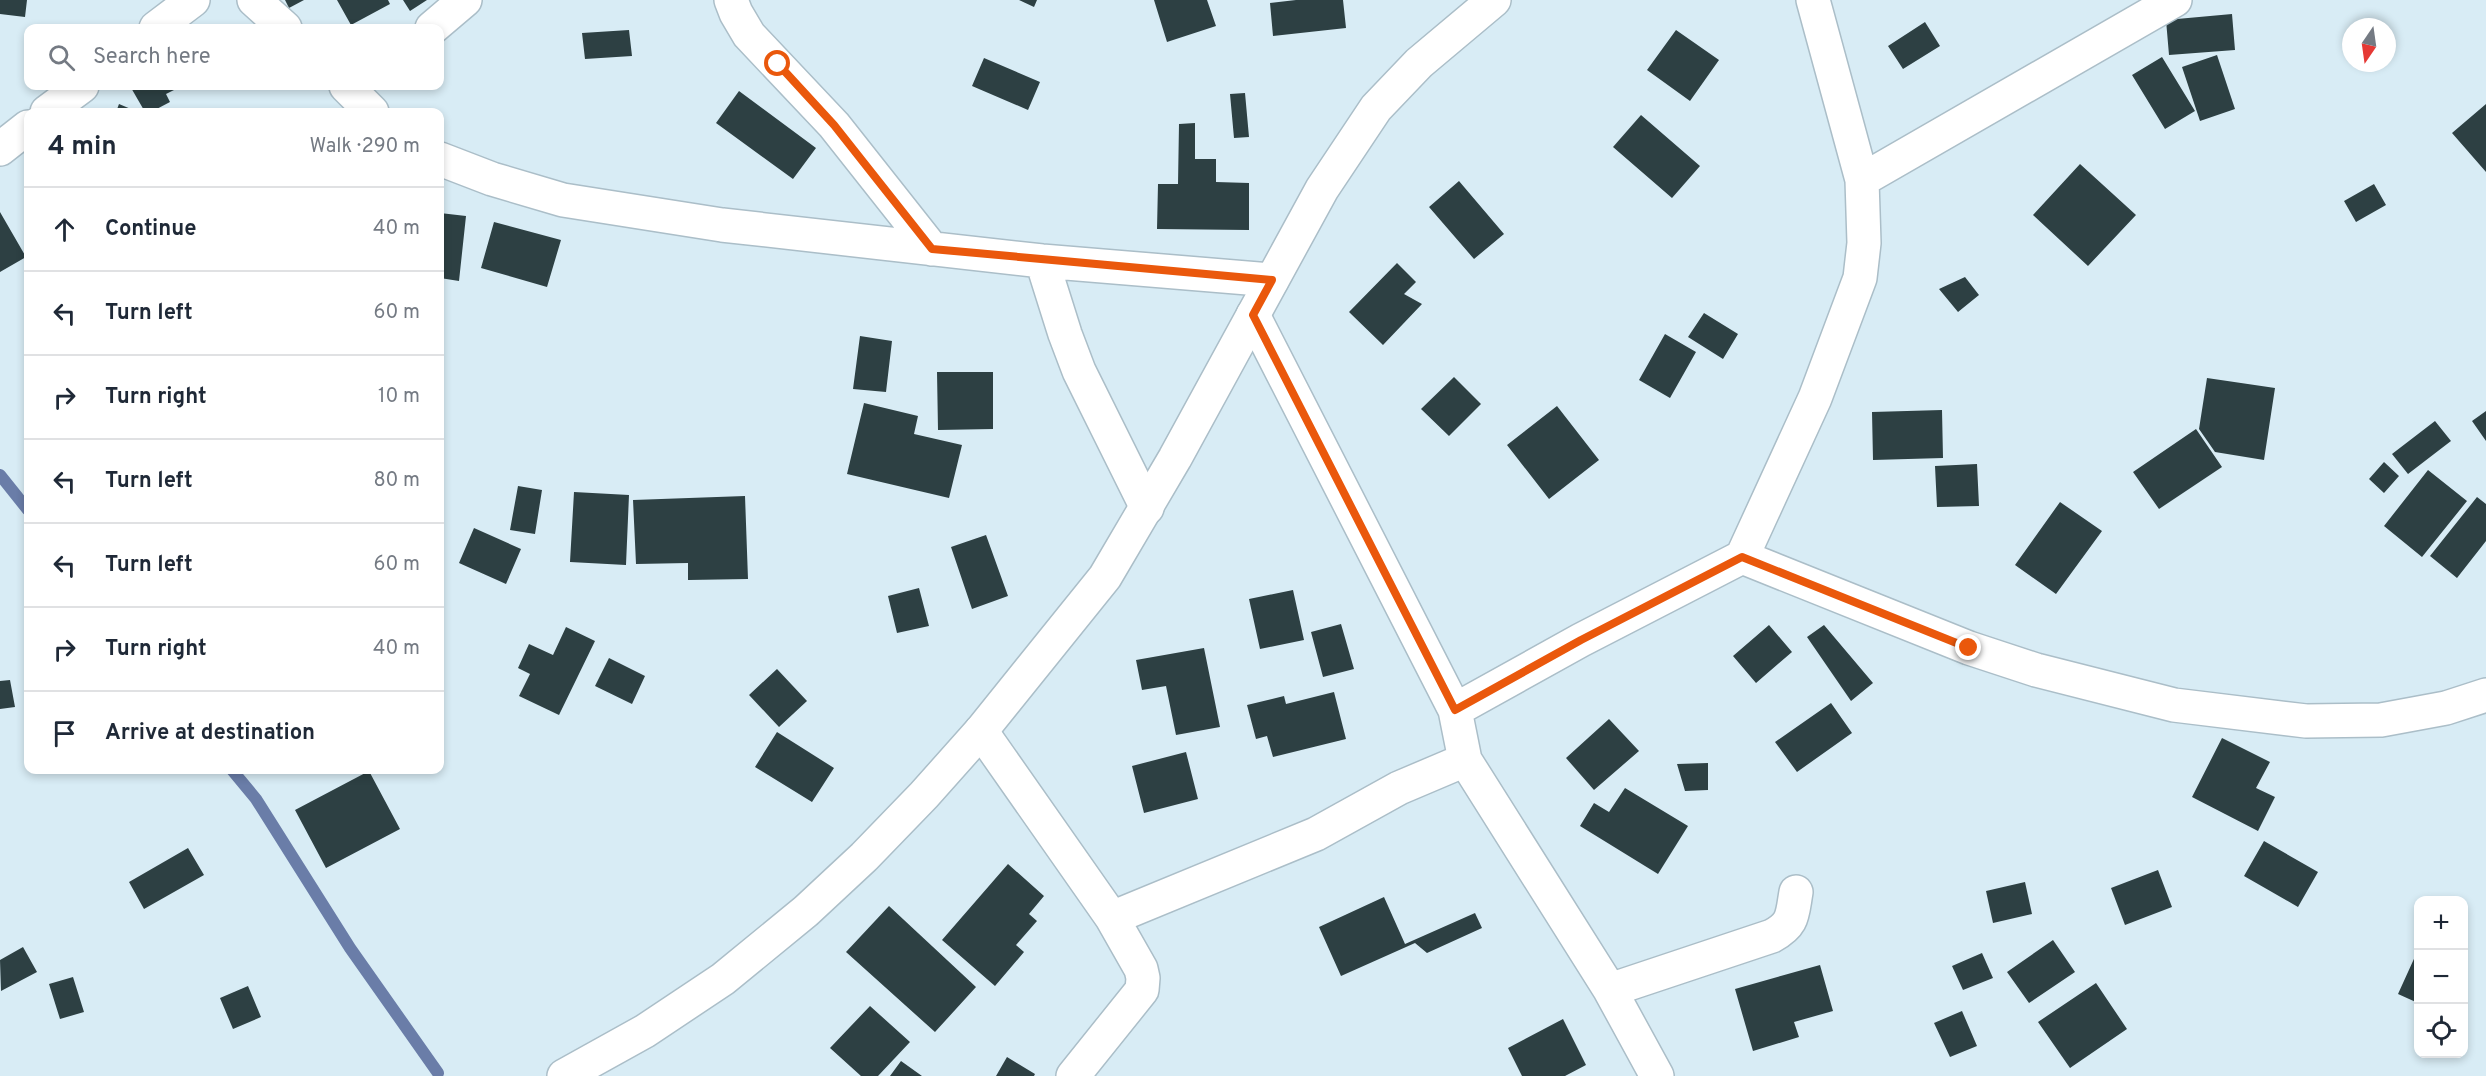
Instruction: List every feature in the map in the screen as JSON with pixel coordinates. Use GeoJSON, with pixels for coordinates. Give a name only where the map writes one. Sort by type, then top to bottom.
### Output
{"type":"FeatureCollection","features":[{"type":"Feature","properties":{"kind":"street"},"geometry":{"type":"LineString","coordinates":[[161,24],[193,0]]}},
{"type":"Feature","properties":{"kind":"street"},"geometry":{"type":"LineString","coordinates":[[254,0],[281,24]]}},
{"type":"Feature","properties":{"kind":"street"},"geometry":{"type":"LineString","coordinates":[[437,24],[465,0]]}},
{"type":"Feature","properties":{"kind":"street"},"geometry":{"type":"LineString","coordinates":[[732,0],[735,13],[749,35],[834,125],[932,249]]}},
{"type":"Feature","properties":{"kind":"street"},"geometry":{"type":"LineString","coordinates":[[564,1076],[645,1031],[723,979],[806,911],[864,857],[981,731],[1105,577],[1147,508],[1322,189],[1376,108],[1419,63],[1492,0]]}},
{"type":"Feature","properties":{"kind":"street"},"geometry":{"type":"LineString","coordinates":[[1455,710],[1581,640],[1742,557],[1815,398],[1860,278],[1864,243],[1862,180],[1813,0]]}},
{"type":"Feature","properties":{"kind":"street"},"geometry":{"type":"LineString","coordinates":[[1862,180],[2175,0]]}},
{"type":"Feature","properties":{"kind":"street"},"geometry":{"type":"LineString","coordinates":[[52,108],[77,90]]}},
{"type":"Feature","properties":{"kind":"street"},"geometry":{"type":"LineString","coordinates":[[0,149],[24,130]]}},
{"type":"Feature","properties":{"kind":"street"},"geometry":{"type":"LineString","coordinates":[[444,161],[492,179],[563,200],[722,225],[1042,261],[1272,280]]}},
{"type":"Feature","properties":{"kind":"street"},"geometry":{"type":"LineString","coordinates":[[1042,261],[1079,371],[1147,508]]}},
{"type":"Feature","properties":{"kind":"street"},"geometry":{"type":"LineString","coordinates":[[1253,315],[1455,710],[1465,760],[1610,990],[1657,1076]]}},
{"type":"Feature","properties":{"kind":"street"},"geometry":{"type":"LineString","coordinates":[[1742,557],[1969,648],[2036,670],[2174,705],[2306,721],[2381,720],[2446,708],[2486,695]]}},
{"type":"Feature","properties":{"kind":"street"},"geometry":{"type":"LineString","coordinates":[[981,731],[1112,918],[1141,969],[1142,990],[1073,1076]]}},
{"type":"Feature","properties":{"kind":"street"},"geometry":{"type":"LineString","coordinates":[[1112,918],[1316,834],[1399,788],[1465,760]]}},
{"type":"Feature","properties":{"kind":"street"},"geometry":{"type":"LineString","coordinates":[[1610,990],[1772,936],[1785,929],[1791,921],[1796,892]]}},
{"type":"Feature","properties":{"kind":"building"},"geometry":{"type":"Polygon","coordinates":[[[0,0],[27,0],[25,17],[0,14],[0,0]]]}},
{"type":"Feature","properties":{"kind":"building"},"geometry":{"type":"Polygon","coordinates":[[[285,0],[304,0],[289,8],[285,0]]]}},
{"type":"Feature","properties":{"kind":"building"},"geometry":{"type":"Polygon","coordinates":[[[337,0],[388,0],[390,4],[350,24],[337,0]]]}},
{"type":"Feature","properties":{"kind":"building"},"geometry":{"type":"Polygon","coordinates":[[[403,0],[427,0],[410,11],[403,0]]]}},
{"type":"Feature","properties":{"kind":"building"},"geometry":{"type":"Polygon","coordinates":[[[1019,0],[1037,0],[1034,7],[1019,0]]]}},
{"type":"Feature","properties":{"kind":"building"},"geometry":{"type":"Polygon","coordinates":[[[1154,0],[1207,0],[1216,26],[1167,42],[1154,0]]]}},
{"type":"Feature","properties":{"kind":"building"},"geometry":{"type":"Polygon","coordinates":[[[1296,0],[1343,0],[1346,28],[1273,36],[1270,3],[1296,0]]]}},
{"type":"Feature","properties":{"kind":"building"},"geometry":{"type":"Polygon","coordinates":[[[2232,14],[2235,50],[2169,55],[2166,20],[2232,14]]]}},
{"type":"Feature","properties":{"kind":"building"},"geometry":{"type":"Polygon","coordinates":[[[1925,22],[1940,46],[1903,69],[1888,46],[1925,22]]]}},
{"type":"Feature","properties":{"kind":"building"},"geometry":{"type":"Polygon","coordinates":[[[629,30],[632,56],[585,59],[582,33],[629,30]]]}},
{"type":"Feature","properties":{"kind":"building"},"geometry":{"type":"Polygon","coordinates":[[[1676,30],[1719,60],[1690,101],[1647,70],[1676,30]]]}},
{"type":"Feature","properties":{"kind":"building"},"geometry":{"type":"Polygon","coordinates":[[[2217,55],[2235,109],[2200,121],[2182,67],[2217,55]]]}},
{"type":"Feature","properties":{"kind":"building"},"geometry":{"type":"Polygon","coordinates":[[[2162,57],[2195,111],[2165,129],[2132,75],[2162,57]]]}},
{"type":"Feature","properties":{"kind":"building"},"geometry":{"type":"Polygon","coordinates":[[[984,58],[1040,82],[1028,110],[972,86],[984,58]]]}},
{"type":"Feature","properties":{"kind":"building"},"geometry":{"type":"Polygon","coordinates":[[[132,90],[174,90],[166,94],[170,102],[159,108],[143,108],[132,90]]]}},
{"type":"Feature","properties":{"kind":"building"},"geometry":{"type":"Polygon","coordinates":[[[739,91],[816,148],[793,179],[716,123],[739,91]]]}},
{"type":"Feature","properties":{"kind":"building"},"geometry":{"type":"Polygon","coordinates":[[[1245,93],[1249,137],[1234,138],[1230,94],[1245,93]]]}},
{"type":"Feature","properties":{"kind":"building"},"geometry":{"type":"Polygon","coordinates":[[[2486,104],[2486,172],[2452,133],[2486,104]]]}},
{"type":"Feature","properties":{"kind":"building"},"geometry":{"type":"Polygon","coordinates":[[[1641,115],[1700,166],[1672,198],[1613,147],[1641,115]]]}},
{"type":"Feature","properties":{"kind":"building"},"geometry":{"type":"Polygon","coordinates":[[[1195,123],[1195,159],[1216,159],[1216,182],[1249,183],[1249,230],[1157,229],[1158,184],[1178,184],[1179,124],[1195,123]]]}},
{"type":"Feature","properties":{"kind":"building"},"geometry":{"type":"Polygon","coordinates":[[[2080,164],[2136,215],[2088,266],[2033,215],[2080,164]]]}},
{"type":"Feature","properties":{"kind":"building"},"geometry":{"type":"Polygon","coordinates":[[[1459,181],[1504,234],[1474,259],[1429,207],[1459,181]]]}},
{"type":"Feature","properties":{"kind":"building"},"geometry":{"type":"Polygon","coordinates":[[[2374,184],[2386,205],[2356,222],[2344,201],[2374,184]]]}},
{"type":"Feature","properties":{"kind":"building"},"geometry":{"type":"Polygon","coordinates":[[[0,212],[24,254],[24,258],[0,272],[0,212]]]}},
{"type":"Feature","properties":{"kind":"building"},"geometry":{"type":"Polygon","coordinates":[[[444,213],[466,216],[459,281],[444,279],[444,213]]]}},
{"type":"Feature","properties":{"kind":"building"},"geometry":{"type":"Polygon","coordinates":[[[494,222],[561,240],[547,287],[481,268],[494,222]]]}},
{"type":"Feature","properties":{"kind":"building"},"geometry":{"type":"Polygon","coordinates":[[[1397,263],[1416,282],[1404,294],[1422,304],[1383,345],[1349,312],[1397,263]]]}},
{"type":"Feature","properties":{"kind":"building"},"geometry":{"type":"Polygon","coordinates":[[[1965,277],[1979,295],[1958,312],[1939,289],[1965,277]]]}},
{"type":"Feature","properties":{"kind":"building"},"geometry":{"type":"Polygon","coordinates":[[[1704,313],[1738,334],[1723,359],[1688,337],[1704,313]]]}},
{"type":"Feature","properties":{"kind":"building"},"geometry":{"type":"Polygon","coordinates":[[[1665,334],[1696,352],[1670,398],[1639,380],[1665,334]]]}},
{"type":"Feature","properties":{"kind":"building"},"geometry":{"type":"Polygon","coordinates":[[[860,336],[892,341],[886,392],[853,389],[860,336]]]}},
{"type":"Feature","properties":{"kind":"building"},"geometry":{"type":"Polygon","coordinates":[[[937,372],[993,372],[993,429],[938,430],[937,372]]]}},
{"type":"Feature","properties":{"kind":"building"},"geometry":{"type":"Polygon","coordinates":[[[1454,377],[1481,404],[1449,436],[1421,409],[1454,377]]]}},
{"type":"Feature","properties":{"kind":"building"},"geometry":{"type":"Polygon","coordinates":[[[2207,378],[2275,388],[2264,460],[2215,452],[2199,429],[2207,378]]]}},
{"type":"Feature","properties":{"kind":"building"},"geometry":{"type":"Polygon","coordinates":[[[864,403],[918,416],[914,434],[962,445],[949,498],[847,474],[864,403]]]}},
{"type":"Feature","properties":{"kind":"building"},"geometry":{"type":"Polygon","coordinates":[[[1557,406],[1599,460],[1549,499],[1507,445],[1557,406]]]}},
{"type":"Feature","properties":{"kind":"building"},"geometry":{"type":"Polygon","coordinates":[[[1942,410],[1943,458],[1873,460],[1872,412],[1942,410]]]}},
{"type":"Feature","properties":{"kind":"building"},"geometry":{"type":"Polygon","coordinates":[[[2486,411],[2486,441],[2472,421],[2486,411]]]}},
{"type":"Feature","properties":{"kind":"building"},"geometry":{"type":"Polygon","coordinates":[[[2435,421],[2451,441],[2408,474],[2392,454],[2435,421]]]}},
{"type":"Feature","properties":{"kind":"building"},"geometry":{"type":"Polygon","coordinates":[[[2196,429],[2222,467],[2159,509],[2133,472],[2196,429]]]}},
{"type":"Feature","properties":{"kind":"building"},"geometry":{"type":"Polygon","coordinates":[[[2384,462],[2399,476],[2384,493],[2369,479],[2384,462]]]}},
{"type":"Feature","properties":{"kind":"building"},"geometry":{"type":"Polygon","coordinates":[[[1977,464],[1979,506],[1937,507],[1935,466],[1977,464]]]}},
{"type":"Feature","properties":{"kind":"building"},"geometry":{"type":"Polygon","coordinates":[[[2428,470],[2467,501],[2422,557],[2384,526],[2428,470]]]}},
{"type":"Feature","properties":{"kind":"building"},"geometry":{"type":"Polygon","coordinates":[[[518,486],[542,490],[535,534],[510,530],[518,486]]]}},
{"type":"Feature","properties":{"kind":"building"},"geometry":{"type":"Polygon","coordinates":[[[574,492],[629,495],[626,565],[570,562],[574,492]]]}},
{"type":"Feature","properties":{"kind":"building"},"geometry":{"type":"Polygon","coordinates":[[[745,496],[748,579],[688,580],[688,563],[636,564],[633,500],[745,496]]]}},
{"type":"Feature","properties":{"kind":"building"},"geometry":{"type":"Polygon","coordinates":[[[2477,497],[2486,504],[2486,541],[2457,578],[2430,556],[2477,497]]]}},
{"type":"Feature","properties":{"kind":"building"},"geometry":{"type":"Polygon","coordinates":[[[2060,502],[2102,531],[2056,594],[2015,565],[2060,502]]]}},
{"type":"Feature","properties":{"kind":"building"},"geometry":{"type":"Polygon","coordinates":[[[474,528],[521,549],[506,584],[459,563],[474,528]]]}},
{"type":"Feature","properties":{"kind":"building"},"geometry":{"type":"Polygon","coordinates":[[[986,535],[1008,596],[972,609],[951,547],[986,535]]]}},
{"type":"Feature","properties":{"kind":"building"},"geometry":{"type":"Polygon","coordinates":[[[919,588],[929,626],[897,633],[888,596],[919,588]]]}},
{"type":"Feature","properties":{"kind":"building"},"geometry":{"type":"Polygon","coordinates":[[[1293,590],[1304,640],[1260,649],[1249,599],[1293,590]]]}},
{"type":"Feature","properties":{"kind":"building"},"geometry":{"type":"Polygon","coordinates":[[[1341,624],[1354,669],[1323,677],[1311,632],[1341,624]]]}},
{"type":"Feature","properties":{"kind":"building"},"geometry":{"type":"Polygon","coordinates":[[[1769,625],[1792,652],[1756,683],[1733,656],[1769,625]]]}},
{"type":"Feature","properties":{"kind":"building"},"geometry":{"type":"Polygon","coordinates":[[[1824,625],[1873,683],[1851,701],[1807,637],[1824,625]]]}},
{"type":"Feature","properties":{"kind":"building"},"geometry":{"type":"Polygon","coordinates":[[[566,627],[595,641],[559,715],[519,696],[530,674],[518,668],[529,644],[553,655],[566,627]]]}},
{"type":"Feature","properties":{"kind":"building"},"geometry":{"type":"Polygon","coordinates":[[[1204,648],[1220,727],[1176,735],[1166,686],[1142,690],[1136,660],[1204,648]]]}},
{"type":"Feature","properties":{"kind":"building"},"geometry":{"type":"Polygon","coordinates":[[[609,658],[645,676],[632,704],[595,686],[609,658]]]}},
{"type":"Feature","properties":{"kind":"building"},"geometry":{"type":"Polygon","coordinates":[[[777,669],[807,701],[779,727],[749,695],[777,669]]]}},
{"type":"Feature","properties":{"kind":"building"},"geometry":{"type":"Polygon","coordinates":[[[10,680],[15,707],[0,709],[0,681],[10,680]]]}},
{"type":"Feature","properties":{"kind":"building"},"geometry":{"type":"Polygon","coordinates":[[[1334,692],[1346,739],[1273,757],[1267,736],[1256,739],[1247,705],[1284,696],[1286,704],[1334,692]]]}},
{"type":"Feature","properties":{"kind":"building"},"geometry":{"type":"Polygon","coordinates":[[[1831,703],[1852,733],[1797,772],[1775,742],[1831,703]]]}},
{"type":"Feature","properties":{"kind":"building"},"geometry":{"type":"Polygon","coordinates":[[[1609,719],[1639,751],[1594,790],[1566,758],[1609,719]]]}},
{"type":"Feature","properties":{"kind":"building"},"geometry":{"type":"Polygon","coordinates":[[[777,732],[834,768],[812,802],[755,767],[777,732]]]}},
{"type":"Feature","properties":{"kind":"building"},"geometry":{"type":"Polygon","coordinates":[[[2222,738],[2270,762],[2256,788],[2275,797],[2258,831],[2192,797],[2222,738]]]}},
{"type":"Feature","properties":{"kind":"building"},"geometry":{"type":"Polygon","coordinates":[[[1186,752],[1198,799],[1144,813],[1132,766],[1186,752]]]}},
{"type":"Feature","properties":{"kind":"building"},"geometry":{"type":"Polygon","coordinates":[[[1708,763],[1708,790],[1685,791],[1677,764],[1708,763]]]}},
{"type":"Feature","properties":{"kind":"building"},"geometry":{"type":"Polygon","coordinates":[[[363,774],[371,774],[400,829],[326,868],[295,810],[363,774]]]}},
{"type":"Feature","properties":{"kind":"building"},"geometry":{"type":"Polygon","coordinates":[[[1625,788],[1688,826],[1658,874],[1580,826],[1594,803],[1609,812],[1625,788]]]}},
{"type":"Feature","properties":{"kind":"building"},"geometry":{"type":"Polygon","coordinates":[[[2264,841],[2318,872],[2298,907],[2244,876],[2264,841]]]}},
{"type":"Feature","properties":{"kind":"building"},"geometry":{"type":"Polygon","coordinates":[[[188,848],[204,875],[144,909],[129,882],[188,848]]]}},
{"type":"Feature","properties":{"kind":"building"},"geometry":{"type":"Polygon","coordinates":[[[1008,864],[1044,896],[1029,914],[1037,921],[1016,945],[1024,952],[995,986],[942,940],[1008,864]]]}},
{"type":"Feature","properties":{"kind":"building"},"geometry":{"type":"Polygon","coordinates":[[[2158,870],[2172,907],[2125,925],[2111,888],[2158,870]]]}},
{"type":"Feature","properties":{"kind":"building"},"geometry":{"type":"Polygon","coordinates":[[[2025,882],[2032,914],[1993,923],[1986,891],[2025,882]]]}},
{"type":"Feature","properties":{"kind":"building"},"geometry":{"type":"Polygon","coordinates":[[[1384,897],[1405,944],[1475,913],[1482,928],[1427,953],[1415,943],[1341,976],[1319,927],[1384,897]]]}},
{"type":"Feature","properties":{"kind":"building"},"geometry":{"type":"Polygon","coordinates":[[[889,906],[976,987],[935,1032],[846,952],[889,906]]]}},
{"type":"Feature","properties":{"kind":"building"},"geometry":{"type":"Polygon","coordinates":[[[2053,940],[2075,972],[2029,1003],[2007,972],[2053,940]]]}},
{"type":"Feature","properties":{"kind":"building"},"geometry":{"type":"Polygon","coordinates":[[[23,947],[37,972],[1,991],[0,960],[23,947]]]}},
{"type":"Feature","properties":{"kind":"building"},"geometry":{"type":"Polygon","coordinates":[[[1982,953],[1993,978],[1963,990],[1952,966],[1982,953]]]}},
{"type":"Feature","properties":{"kind":"building"},"geometry":{"type":"Polygon","coordinates":[[[2414,959],[2414,1001],[2398,994],[2414,959]]]}},
{"type":"Feature","properties":{"kind":"building"},"geometry":{"type":"Polygon","coordinates":[[[1820,965],[1833,1011],[1794,1022],[1799,1037],[1753,1051],[1735,989],[1820,965]]]}},
{"type":"Feature","properties":{"kind":"building"},"geometry":{"type":"Polygon","coordinates":[[[73,977],[84,1012],[60,1019],[49,984],[73,977]]]}},
{"type":"Feature","properties":{"kind":"building"},"geometry":{"type":"Polygon","coordinates":[[[2096,983],[2127,1029],[2070,1068],[2038,1022],[2096,983]]]}},
{"type":"Feature","properties":{"kind":"building"},"geometry":{"type":"Polygon","coordinates":[[[248,986],[261,1017],[233,1029],[220,998],[248,986]]]}},
{"type":"Feature","properties":{"kind":"building"},"geometry":{"type":"Polygon","coordinates":[[[870,1006],[910,1042],[878,1076],[861,1076],[830,1048],[870,1006]]]}},
{"type":"Feature","properties":{"kind":"building"},"geometry":{"type":"Polygon","coordinates":[[[1962,1011],[1977,1046],[1950,1057],[1934,1023],[1962,1011]]]}},
{"type":"Feature","properties":{"kind":"building"},"geometry":{"type":"Polygon","coordinates":[[[1563,1019],[1586,1065],[1565,1076],[1522,1076],[1508,1048],[1563,1019]]]}},
{"type":"Feature","properties":{"kind":"building"},"geometry":{"type":"Polygon","coordinates":[[[1007,1057],[1035,1074],[1034,1076],[996,1076],[1007,1057]]]}},
{"type":"Feature","properties":{"kind":"building"},"geometry":{"type":"Polygon","coordinates":[[[901,1061],[922,1076],[890,1076],[901,1061]]]}},
{"type":"Feature","properties":{"kind":"waterway"},"geometry":{"type":"LineString","coordinates":[[0,475],[24,505]]}},
{"type":"Feature","properties":{"kind":"waterway"},"geometry":{"type":"LineString","coordinates":[[235,774],[256,799],[350,948],[438,1073]]}},
{"type":"Feature","properties":{"kind":"route"},"geometry":{"type":"LineString","coordinates":[[778,64],[834,125],[932,249],[1042,261],[1272,280],[1253,315],[1455,710],[1581,640],[1742,557],[1969,648]]}}]}
